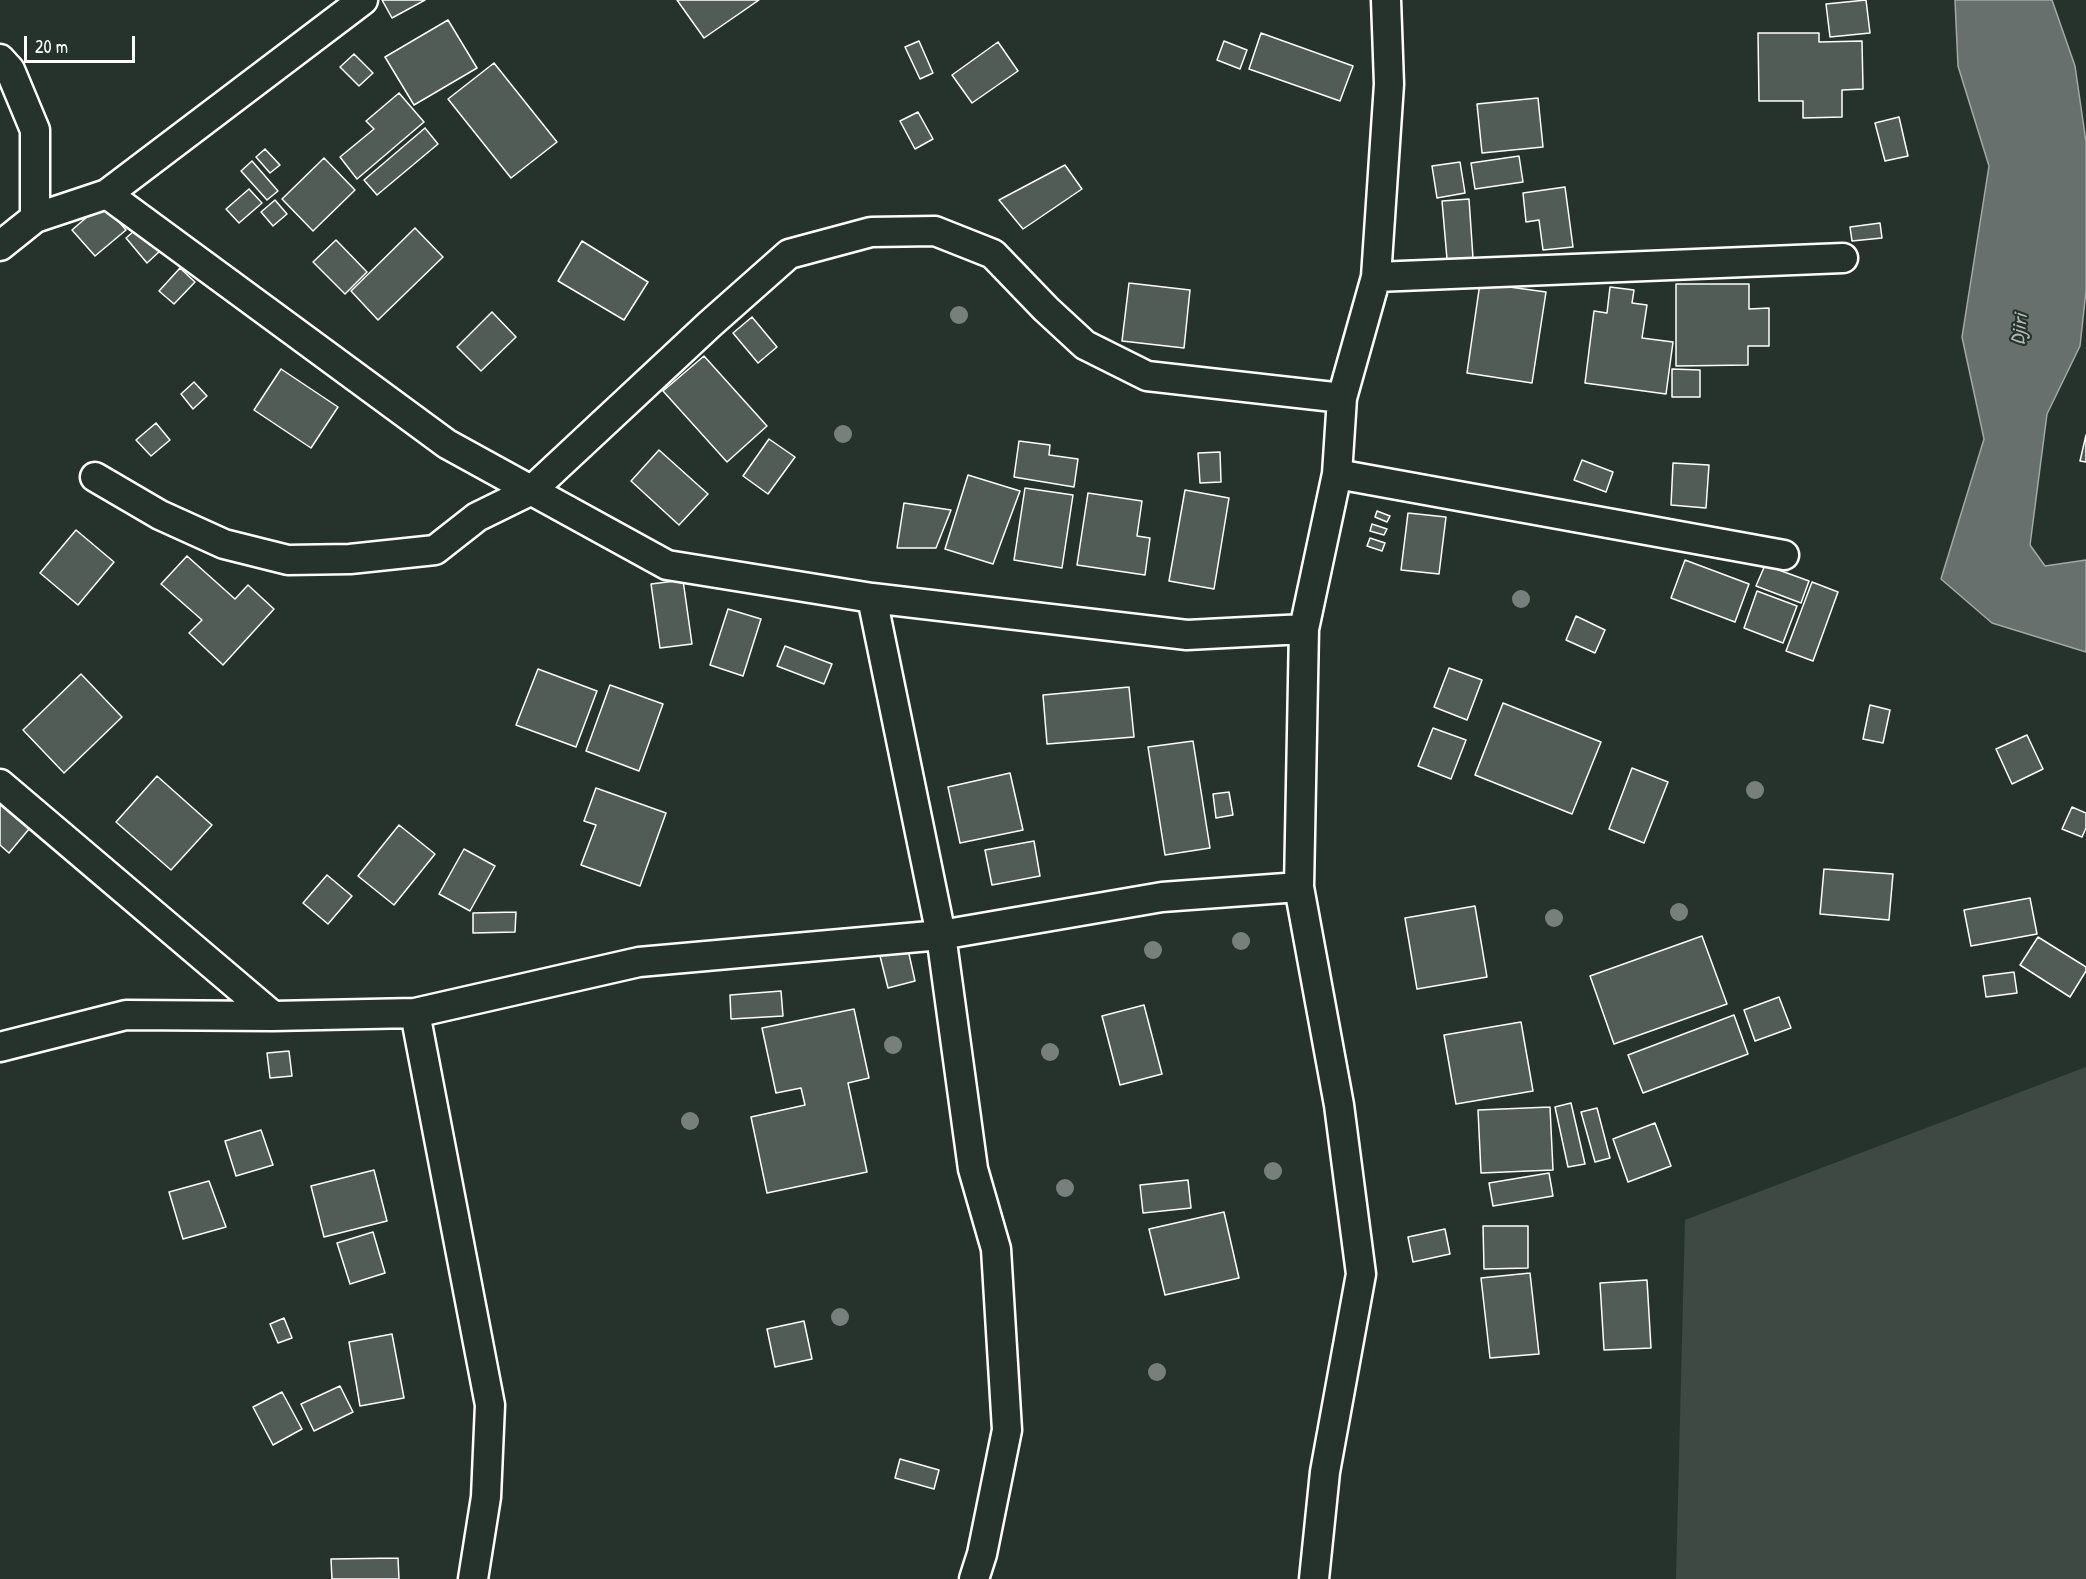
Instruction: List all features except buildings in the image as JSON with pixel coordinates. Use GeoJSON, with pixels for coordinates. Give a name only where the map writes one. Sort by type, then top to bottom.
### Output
{"type":"FeatureCollection","features":[{"type":"Feature","properties":{"kind":"street"},"geometry":{"type":"LineString","coordinates":[[0,246],[35,218],[107,194],[363,0]]}},
{"type":"Feature","properties":{"kind":"street"},"geometry":{"type":"LineString","coordinates":[[1314,1579],[1325,1472],[1361,1274],[1339,1105],[1299,887],[1304,629],[1337,474],[1342,398],[1376,277],[1389,84],[1386,0]]}},
{"type":"Feature","properties":{"kind":"street"},"geometry":{"type":"LineString","coordinates":[[0,60],[10,70],[35,130],[35,218]]}},
{"type":"Feature","properties":{"kind":"street"},"geometry":{"type":"LineString","coordinates":[[107,194],[447,444],[667,565],[872,598],[1187,635],[1304,629]]}},
{"type":"Feature","properties":{"kind":"street"},"geometry":{"type":"LineString","coordinates":[[95,477],[160,515],[224,544],[288,560],[350,559],[435,550],[477,517],[532,490],[710,324],[789,254],[871,232],[934,231],[993,254],[1046,309],[1085,345],[1147,376],[1342,398]]}},
{"type":"Feature","properties":{"kind":"street"},"geometry":{"type":"LineString","coordinates":[[1376,277],[1843,258]]}},
{"type":"Feature","properties":{"kind":"street"},"geometry":{"type":"LineString","coordinates":[[1337,474],[1784,555]]}},
{"type":"Feature","properties":{"kind":"street"},"geometry":{"type":"LineString","coordinates":[[872,598],[941,935],[973,1169],[996,1249],[1007,1430],[982,1554],[974,1579]]}},
{"type":"Feature","properties":{"kind":"street"},"geometry":{"type":"LineString","coordinates":[[0,784],[273,1016]]}},
{"type":"Feature","properties":{"kind":"street"},"geometry":{"type":"LineString","coordinates":[[0,1047],[126,1015],[273,1016],[415,1013],[639,962],[941,935],[1162,897],[1299,887]]}},
{"type":"Feature","properties":{"kind":"street"},"geometry":{"type":"LineString","coordinates":[[415,1013],[490,1405],[486,1497],[473,1579]]}},
{"type":"Feature","properties":{"kind":"shaded area"},"geometry":{"type":"Polygon","coordinates":[[[2086,1067],[2086,1579],[1676,1579],[1685,1220],[2086,1067]]]}},
{"type":"Feature","properties":{"kind":"water","name":"Djiri"},"geometry":{"type":"Polygon","coordinates":[[[1955,0],[2052,0],[2075,66],[2086,142],[2086,291],[2080,346],[2047,414],[2030,545],[2045,566],[2086,560],[2086,652],[1992,623],[1941,579],[1984,439],[1962,337],[1989,166],[1958,66],[1955,0]]]}}]}
